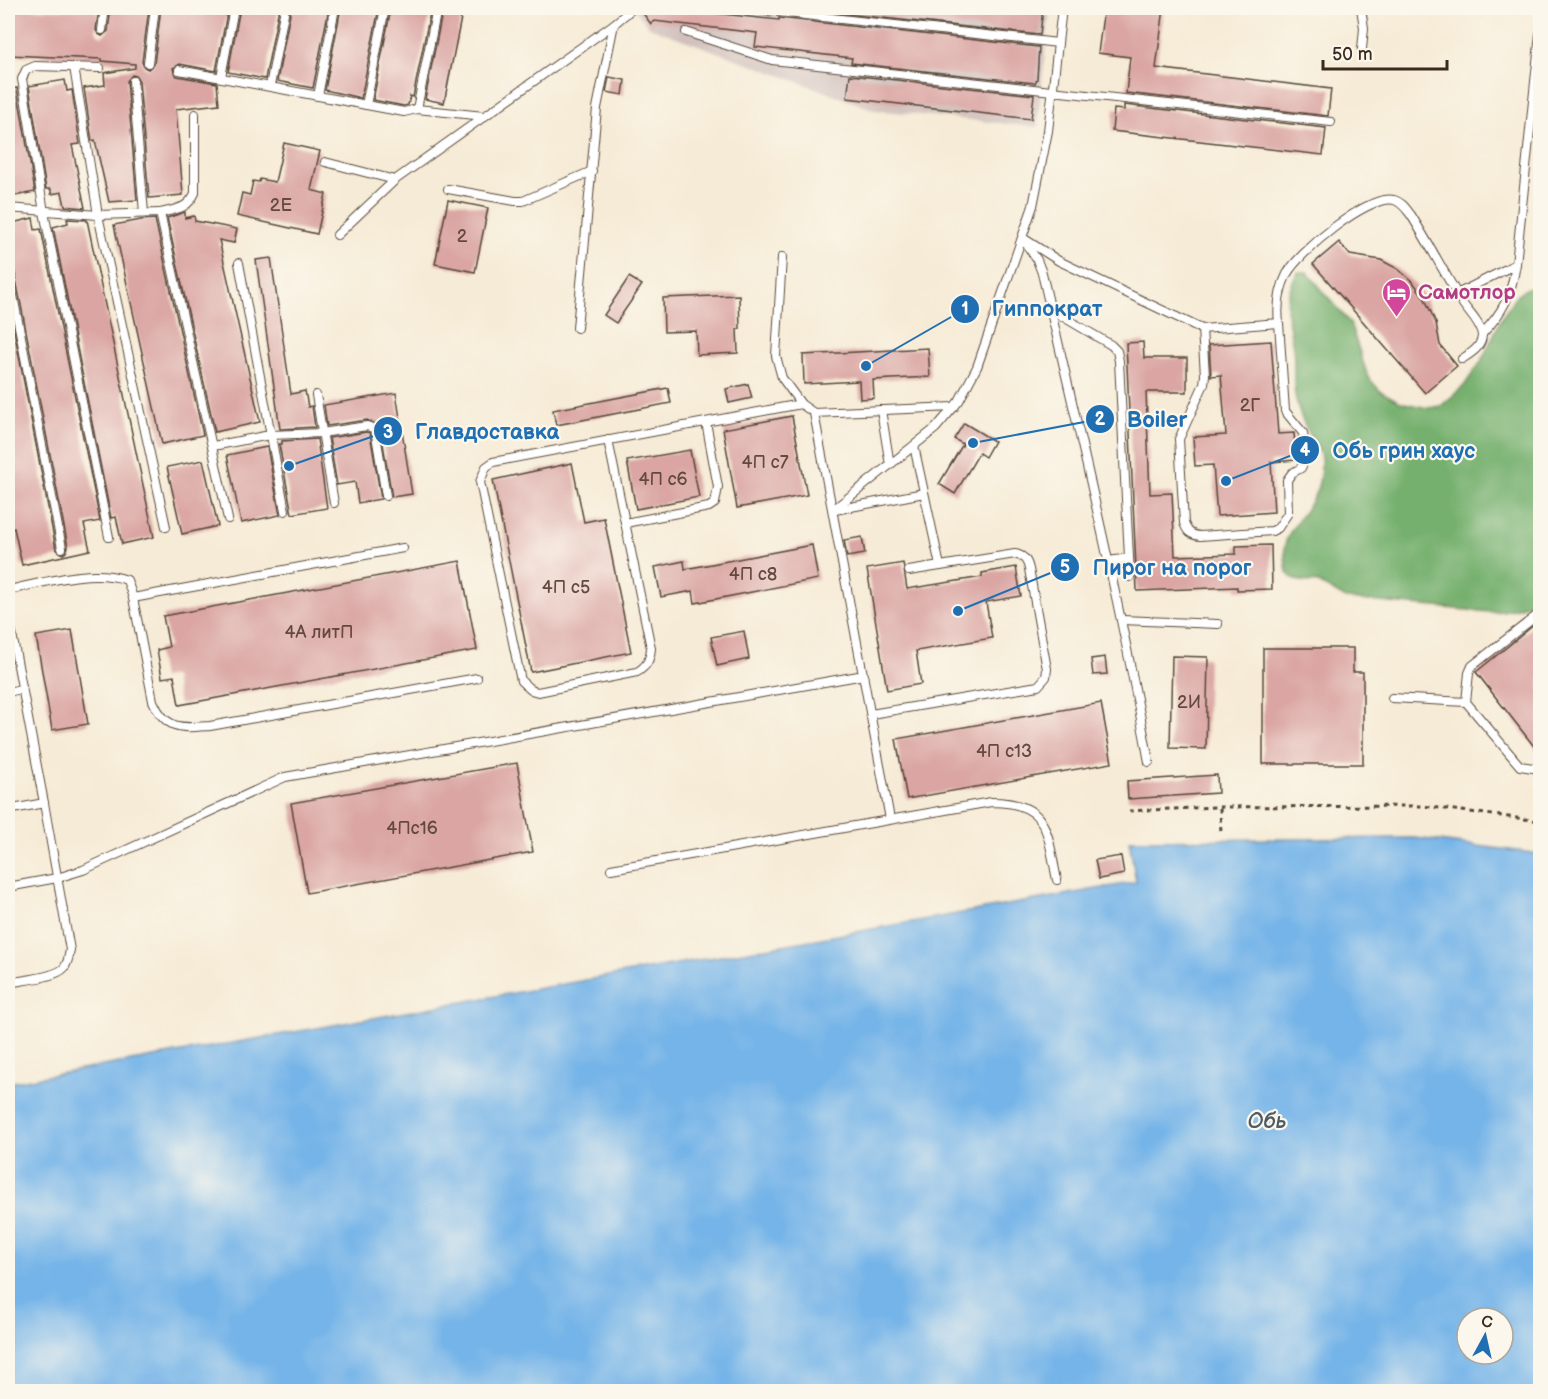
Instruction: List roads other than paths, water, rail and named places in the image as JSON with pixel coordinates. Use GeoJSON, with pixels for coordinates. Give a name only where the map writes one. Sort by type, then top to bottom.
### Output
{"type":"FeatureCollection","features":[{"type":"Feature","properties":{"kind":"lane"},"geometry":{"type":"LineString","coordinates":[[102,30],[105,8]]}},
{"type":"Feature","properties":{"kind":"lane"},"geometry":{"type":"LineString","coordinates":[[148,63],[155,8]]}},
{"type":"Feature","properties":{"kind":"lane"},"geometry":{"type":"LineString","coordinates":[[221,77],[234,8]]}},
{"type":"Feature","properties":{"kind":"lane"},"geometry":{"type":"LineString","coordinates":[[270,86],[285,8]]}},
{"type":"Feature","properties":{"kind":"lane"},"geometry":{"type":"LineString","coordinates":[[318,96],[335,8]]}},
{"type":"Feature","properties":{"kind":"lane"},"geometry":{"type":"LineString","coordinates":[[366,105],[386,8]]}},
{"type":"Feature","properties":{"kind":"lane"},"geometry":{"type":"LineString","coordinates":[[417,109],[437,8]]}},
{"type":"Feature","properties":{"kind":"lane"},"geometry":{"type":"LineString","coordinates":[[337,235],[395,180],[614,24],[633,8]]}},
{"type":"Feature","properties":{"kind":"lane"},"geometry":{"type":"LineString","coordinates":[[741,8],[1058,43]]}},
{"type":"Feature","properties":{"kind":"lane"},"geometry":{"type":"LineString","coordinates":[[833,510],[936,428],[954,407],[977,367],[1033,206],[1042,167],[1053,92],[1062,8]]}},
{"type":"Feature","properties":{"kind":"lane"},"geometry":{"type":"LineString","coordinates":[[1361,8],[1364,28],[1362,49]]}},
{"type":"Feature","properties":{"kind":"lane"},"geometry":{"type":"LineString","coordinates":[[577,328],[597,108],[614,24]]}},
{"type":"Feature","properties":{"kind":"lane"},"geometry":{"type":"LineString","coordinates":[[687,32],[772,60],[1331,122]]}},
{"type":"Feature","properties":{"kind":"lane"},"geometry":{"type":"LineString","coordinates":[[1482,334],[1498,316],[1508,298],[1516,264],[1540,34]]}},
{"type":"Feature","properties":{"kind":"lane"},"geometry":{"type":"LineString","coordinates":[[100,68],[35,66],[26,69],[22,79],[44,212],[109,537]]}},
{"type":"Feature","properties":{"kind":"lane"},"geometry":{"type":"LineString","coordinates":[[74,67],[98,215],[166,527]]}},
{"type":"Feature","properties":{"kind":"lane"},"geometry":{"type":"LineString","coordinates":[[179,70],[404,112],[417,109],[485,116]]}},
{"type":"Feature","properties":{"kind":"lane"},"geometry":{"type":"LineString","coordinates":[[133,81],[144,213]]}},
{"type":"Feature","properties":{"kind":"lane"},"geometry":{"type":"LineString","coordinates":[[8,208],[98,215],[160,213],[184,208],[192,201],[195,193],[195,114]]}},
{"type":"Feature","properties":{"kind":"lane"},"geometry":{"type":"LineString","coordinates":[[325,162],[395,180]]}},
{"type":"Feature","properties":{"kind":"lane"},"geometry":{"type":"LineString","coordinates":[[448,189],[523,201],[592,171]]}},
{"type":"Feature","properties":{"kind":"lane"},"geometry":{"type":"LineString","coordinates":[[1202,329],[1205,375],[1179,439],[1184,523],[1186,530],[1192,535],[1200,536],[1272,531],[1278,528],[1288,513],[1287,480],[1292,473],[1305,464],[1306,457],[1304,433],[1285,411],[1278,309],[1281,288],[1296,261],[1353,212],[1385,199],[1395,200],[1411,215],[1482,334],[1481,343],[1476,350],[1462,359]]}},
{"type":"Feature","properties":{"kind":"lane"},"geometry":{"type":"LineString","coordinates":[[160,213],[228,519]]}},
{"type":"Feature","properties":{"kind":"lane"},"geometry":{"type":"LineString","coordinates":[[1023,238],[1037,260],[1042,273],[1122,620],[1149,762]]}},
{"type":"Feature","properties":{"kind":"lane"},"geometry":{"type":"LineString","coordinates":[[1023,238],[1059,261],[1202,329],[1279,324]]}},
{"type":"Feature","properties":{"kind":"lane"},"geometry":{"type":"LineString","coordinates":[[782,256],[776,356],[782,378],[801,404],[814,413],[954,407]]}},
{"type":"Feature","properties":{"kind":"lane"},"geometry":{"type":"LineString","coordinates":[[239,263],[285,511]]}},
{"type":"Feature","properties":{"kind":"lane"},"geometry":{"type":"LineString","coordinates":[[1457,294],[1516,264]]}},
{"type":"Feature","properties":{"kind":"lane"},"geometry":{"type":"LineString","coordinates":[[8,270],[63,548]]}},
{"type":"Feature","properties":{"kind":"lane"},"geometry":{"type":"LineString","coordinates":[[1050,309],[1112,345],[1119,361],[1130,577]]}},
{"type":"Feature","properties":{"kind":"lane"},"geometry":{"type":"LineString","coordinates":[[316,395],[334,503]]}},
{"type":"Feature","properties":{"kind":"lane"},"geometry":{"type":"LineString","coordinates":[[608,440],[651,648],[650,659],[644,668],[637,672],[538,692],[531,690],[520,681],[480,482],[486,467],[494,462],[608,440],[801,404]]}},
{"type":"Feature","properties":{"kind":"lane"},"geometry":{"type":"LineString","coordinates":[[881,410],[890,465]]}},
{"type":"Feature","properties":{"kind":"lane"},"geometry":{"type":"LineString","coordinates":[[814,413],[890,819]]}},
{"type":"Feature","properties":{"kind":"lane"},"geometry":{"type":"LineString","coordinates":[[625,523],[709,507],[715,503],[718,487],[706,422]]}},
{"type":"Feature","properties":{"kind":"lane"},"geometry":{"type":"LineString","coordinates":[[213,446],[270,435],[322,433],[367,426],[375,429],[386,496]]}},
{"type":"Feature","properties":{"kind":"lane"},"geometry":{"type":"LineString","coordinates":[[914,446],[940,566]]}},
{"type":"Feature","properties":{"kind":"lane"},"geometry":{"type":"LineString","coordinates":[[833,510],[924,493]]}},
{"type":"Feature","properties":{"kind":"lane"},"geometry":{"type":"LineString","coordinates":[[133,598],[403,548]]}},
{"type":"Feature","properties":{"kind":"lane"},"geometry":{"type":"LineString","coordinates":[[871,714],[1038,686],[1046,677],[1047,669],[1029,569],[1022,556],[1015,554],[909,571]]}},
{"type":"Feature","properties":{"kind":"lane"},"geometry":{"type":"LineString","coordinates":[[1109,561],[1129,558]]}},
{"type":"Feature","properties":{"kind":"lane"},"geometry":{"type":"LineString","coordinates":[[8,590],[86,575],[111,574],[127,580],[133,598],[153,701],[160,716],[170,724],[187,728],[210,726],[477,678]]}},
{"type":"Feature","properties":{"kind":"lane"},"geometry":{"type":"LineString","coordinates":[[8,613],[70,950],[64,968],[55,974],[8,983]]}},
{"type":"Feature","properties":{"kind":"lane"},"geometry":{"type":"LineString","coordinates":[[1540,613],[1472,666],[1468,673],[1466,702],[1520,766],[1540,770]]}},
{"type":"Feature","properties":{"kind":"lane"},"geometry":{"type":"LineString","coordinates":[[1122,620],[1218,624]]}},
{"type":"Feature","properties":{"kind":"lane"},"geometry":{"type":"LineString","coordinates":[[8,887],[57,878],[100,862],[285,777],[864,675]]}},
{"type":"Feature","properties":{"kind":"lane"},"geometry":{"type":"LineString","coordinates":[[8,692],[21,689]]}},
{"type":"Feature","properties":{"kind":"lane"},"geometry":{"type":"LineString","coordinates":[[1392,698],[1466,702]]}},
{"type":"Feature","properties":{"kind":"lane"},"geometry":{"type":"LineString","coordinates":[[611,869],[890,819],[991,802],[1007,802],[1021,805],[1037,816],[1046,829],[1057,880]]}},
{"type":"Feature","properties":{"kind":"lane"},"geometry":{"type":"LineString","coordinates":[[8,810],[44,804]]}},
{"type":"Feature","properties":{"kind":"water","name":"Обь"},"geometry":{"type":"Polygon","coordinates":[[[1415,838],[1540,854],[1540,1391],[8,1391],[8,1083],[1136,882],[1129,840],[1415,838]]]}},
{"type":"Feature","properties":{"kind":"place","name":"Самотлор"},"geometry":{"type":"Point","coordinates":[1397,318]}},
{"type":"Feature","properties":{"kind":"place","name":"Гиппократ"},"geometry":{"type":"Point","coordinates":[866,366]}},
{"type":"Feature","properties":{"kind":"place","name":"Boiler"},"geometry":{"type":"Point","coordinates":[973,443]}},
{"type":"Feature","properties":{"kind":"place","name":"Главдоставка"},"geometry":{"type":"Point","coordinates":[289,466]}},
{"type":"Feature","properties":{"kind":"place","name":"Обь грин хаус"},"geometry":{"type":"Point","coordinates":[1226,481]}},
{"type":"Feature","properties":{"kind":"place","name":"Пирог на порог"},"geometry":{"type":"Point","coordinates":[958,611]}}]}
